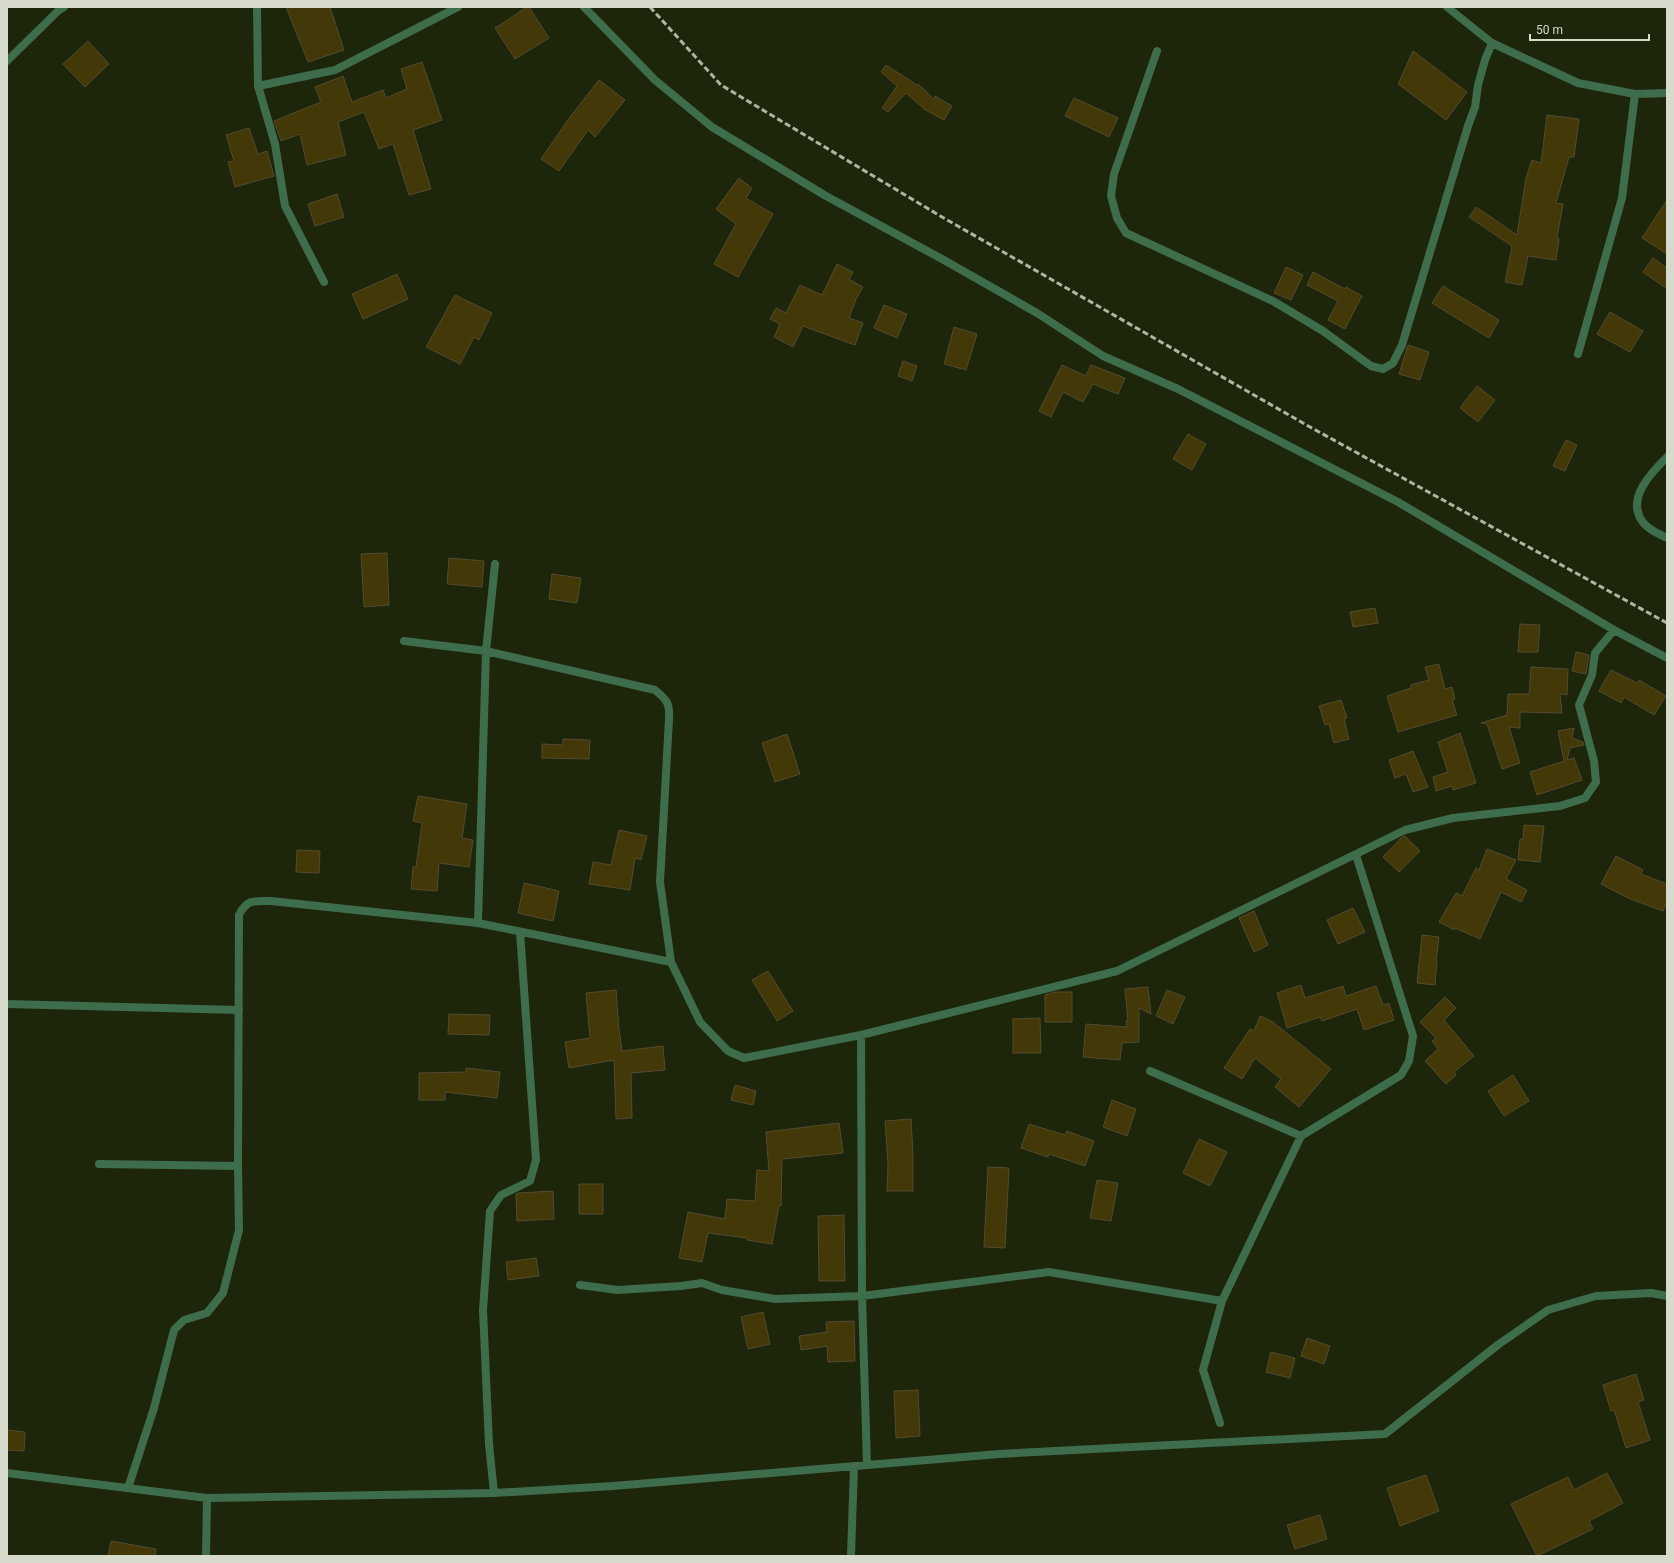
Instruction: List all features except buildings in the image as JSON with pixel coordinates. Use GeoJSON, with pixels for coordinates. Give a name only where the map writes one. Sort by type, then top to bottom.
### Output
{"type":"FeatureCollection","features":[{"type":"Feature","properties":{"kind":"street"},"geometry":{"type":"LineString","coordinates":[[256,7],[258,86],[275,144],[285,206],[324,282]]}},
{"type":"Feature","properties":{"kind":"street"},"geometry":{"type":"LineString","coordinates":[[258,86],[335,70],[458,7]]}},
{"type":"Feature","properties":{"kind":"street"},"geometry":{"type":"LineString","coordinates":[[584,7],[655,80],[712,127],[826,196],[1037,313],[1103,356],[1178,389],[1398,502],[1614,630],[1667,658]]}},
{"type":"Feature","properties":{"kind":"street"},"geometry":{"type":"LineString","coordinates":[[1447,7],[1492,44],[1578,83],[1635,94],[1667,93]]}},
{"type":"Feature","properties":{"kind":"street"},"geometry":{"type":"LineString","coordinates":[[7,61],[60,8]]}},
{"type":"Feature","properties":{"kind":"street"},"geometry":{"type":"LineString","coordinates":[[1157,51],[1114,174],[1111,196],[1117,218],[1126,233],[1273,301],[1323,331],[1371,366],[1383,369],[1393,363],[1402,345],[1475,107],[1478,85],[1485,60],[1492,44]]}},
{"type":"Feature","properties":{"kind":"street"},"geometry":{"type":"LineString","coordinates":[[1578,354],[1622,198],[1635,94]]}},
{"type":"Feature","properties":{"kind":"street"},"geometry":{"type":"LineString","coordinates":[[1667,457],[1640,489],[1637,508],[1642,521],[1654,531],[1667,538]]}},
{"type":"Feature","properties":{"kind":"street"},"geometry":{"type":"LineString","coordinates":[[478,923],[486,651],[495,564]]}},
{"type":"Feature","properties":{"kind":"street"},"geometry":{"type":"LineString","coordinates":[[404,641],[486,651],[655,690],[665,698],[670,706],[670,719],[660,882],[671,962],[700,1022],[728,1051],[744,1058],[861,1035],[1117,971],[1356,855],[1404,830],[1453,818],[1560,806],[1585,798],[1596,782],[1594,761],[1579,705],[1592,675],[1594,653],[1614,630]]}},
{"type":"Feature","properties":{"kind":"street"},"geometry":{"type":"LineString","coordinates":[[1220,1423],[1203,1370],[1222,1301],[1301,1136],[1401,1075],[1409,1061],[1413,1036],[1356,855]]}},
{"type":"Feature","properties":{"kind":"street"},"geometry":{"type":"LineString","coordinates":[[128,1488],[154,1408],[174,1330],[184,1320],[207,1313],[223,1293],[240,1230],[238,1166],[239,915],[244,906],[253,901],[271,901],[478,923],[671,962]]}},
{"type":"Feature","properties":{"kind":"street"},"geometry":{"type":"LineString","coordinates":[[494,1493],[489,1444],[483,1310],[490,1211],[501,1195],[530,1182],[536,1160],[520,932]]}},
{"type":"Feature","properties":{"kind":"street"},"geometry":{"type":"LineString","coordinates":[[7,1004],[239,1010]]}},
{"type":"Feature","properties":{"kind":"street"},"geometry":{"type":"LineString","coordinates":[[861,1035],[862,1296],[867,1465]]}},
{"type":"Feature","properties":{"kind":"street"},"geometry":{"type":"LineString","coordinates":[[1150,1071],[1301,1136]]}},
{"type":"Feature","properties":{"kind":"street"},"geometry":{"type":"LineString","coordinates":[[99,1164],[238,1166]]}},
{"type":"Feature","properties":{"kind":"street"},"geometry":{"type":"LineString","coordinates":[[580,1285],[618,1290],[702,1283],[722,1290],[775,1299],[862,1296],[1049,1272],[1222,1301]]}},
{"type":"Feature","properties":{"kind":"street"},"geometry":{"type":"LineString","coordinates":[[7,1473],[207,1498],[494,1493],[613,1486],[999,1454],[1385,1434],[1499,1344],[1548,1310],[1596,1296],[1651,1293],[1667,1296]]}},
{"type":"Feature","properties":{"kind":"street"},"geometry":{"type":"LineString","coordinates":[[851,1556],[854,1466]]}},
{"type":"Feature","properties":{"kind":"street"},"geometry":{"type":"LineString","coordinates":[[206,1556],[207,1498]]}},
{"type":"Feature","properties":{"kind":"railway"},"geometry":{"type":"LineString","coordinates":[[650,7],[721,85],[942,217],[1310,427],[1667,623]]}}]}
